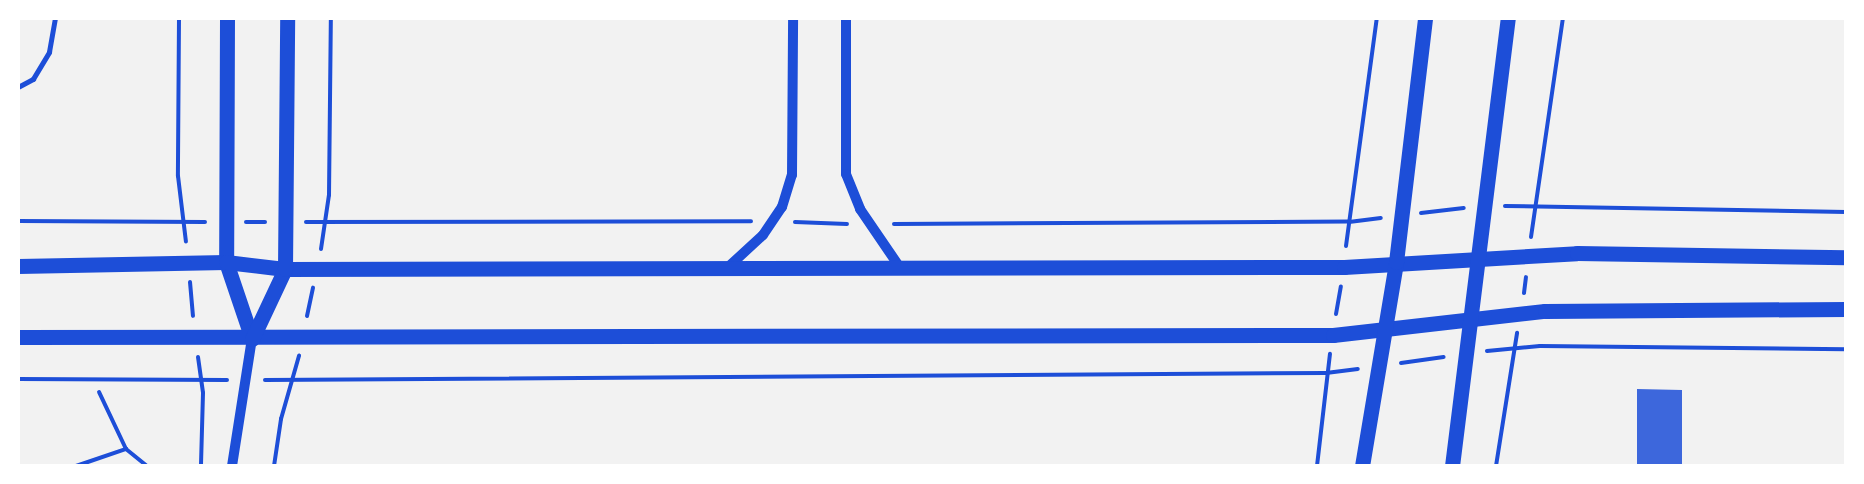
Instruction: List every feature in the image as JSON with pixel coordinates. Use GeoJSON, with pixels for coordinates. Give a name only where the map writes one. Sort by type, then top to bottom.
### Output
{"type":"FeatureCollection","features":[{"type":"Feature","properties":{"kind":"main road"},"geometry":{"type":"LineString","coordinates":[[227,18],[226,262],[252,339]]}},
{"type":"Feature","properties":{"kind":"main road"},"geometry":{"type":"LineString","coordinates":[[252,339],[285,269],[287,18]]}},
{"type":"Feature","properties":{"kind":"main road"},"geometry":{"type":"LineString","coordinates":[[1362,466],[1383,328],[1396,262],[1425,18]]}},
{"type":"Feature","properties":{"kind":"main road"},"geometry":{"type":"LineString","coordinates":[[1452,466],[1468,320],[1485,206],[1508,18]]}},
{"type":"Feature","properties":{"kind":"main road"},"geometry":{"type":"LineString","coordinates":[[18,266],[226,262],[285,269],[1344,267],[1478,257],[1577,253],[1846,257]]}},
{"type":"Feature","properties":{"kind":"main road"},"geometry":{"type":"LineString","coordinates":[[18,338],[302,339],[610,334],[1333,335],[1545,311],[1846,309]]}},
{"type":"Feature","properties":{"kind":"street"},"geometry":{"type":"LineString","coordinates":[[726,269],[772,221],[782,207],[792,175],[793,18]]}},
{"type":"Feature","properties":{"kind":"street"},"geometry":{"type":"LineString","coordinates":[[846,18],[846,174],[869,224],[901,269]]}},
{"type":"Feature","properties":{"kind":"street"},"geometry":{"type":"LineString","coordinates":[[232,466],[252,339]]}},
{"type":"Feature","properties":{"kind":"lane"},"geometry":{"type":"LineString","coordinates":[[18,87],[33,79],[49,52],[55,18]]}},
{"type":"Feature","properties":{"kind":"path"},"geometry":{"type":"LineString","coordinates":[[179,18],[178,176],[201,380],[201,466]]}},
{"type":"Feature","properties":{"kind":"path"},"geometry":{"type":"LineString","coordinates":[[274,466],[281,419],[294,380],[326,222],[331,18]]}},
{"type":"Feature","properties":{"kind":"path"},"geometry":{"type":"LineString","coordinates":[[1317,466],[1326,373],[1344,267],[1377,18]]}},
{"type":"Feature","properties":{"kind":"path"},"geometry":{"type":"LineString","coordinates":[[18,221],[772,221],[869,224],[1349,222],[1485,206],[1846,212]]}},
{"type":"Feature","properties":{"kind":"path"},"geometry":{"type":"LineString","coordinates":[[18,379],[294,380],[1326,373],[1540,346],[1846,349]]}},
{"type":"Feature","properties":{"kind":"path"},"geometry":{"type":"LineString","coordinates":[[99,392],[126,449],[147,466]]}},
{"type":"Feature","properties":{"kind":"path"},"geometry":{"type":"LineString","coordinates":[[76,466],[126,449]]}},
{"type":"Feature","properties":{"kind":"building"},"geometry":{"type":"Polygon","coordinates":[[[1637,389],[1682,390],[1682,466],[1637,466],[1637,389]]]}}]}
